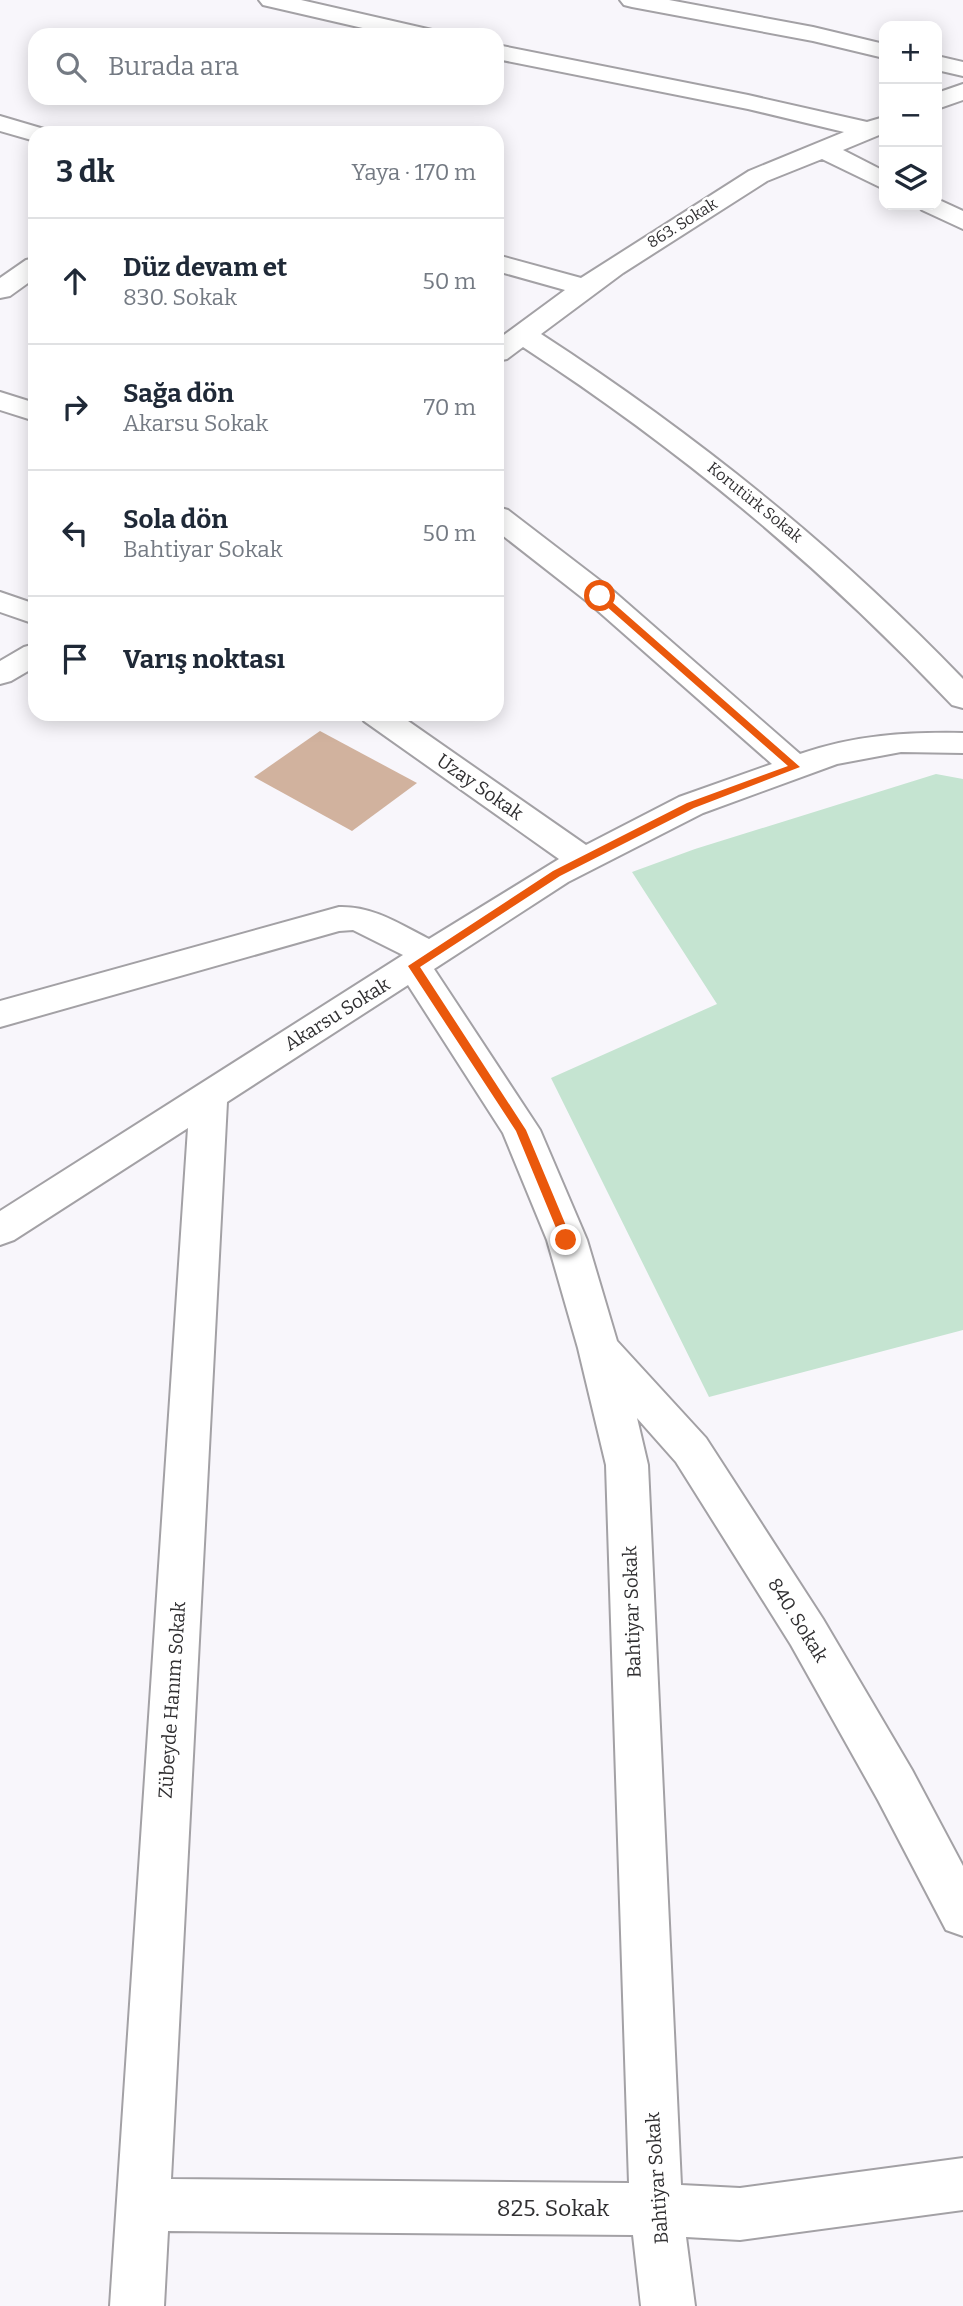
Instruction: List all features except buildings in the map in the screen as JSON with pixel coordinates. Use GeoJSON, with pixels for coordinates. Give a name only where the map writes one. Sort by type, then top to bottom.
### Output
{"type":"FeatureCollection","features":[{"type":"Feature","properties":{"kind":"street"},"geometry":{"type":"LineString","coordinates":[[271,0],[393,28]]}},
{"type":"Feature","properties":{"kind":"street"},"geometry":{"type":"LineString","coordinates":[[632,0],[813,34],[879,50]]}},
{"type":"Feature","properties":{"kind":"street"},"geometry":{"type":"LineString","coordinates":[[504,53],[876,127]]}},
{"type":"Feature","properties":{"kind":"street"},"geometry":{"type":"LineString","coordinates":[[942,64],[963,69]]}},
{"type":"Feature","properties":{"kind":"street"},"geometry":{"type":"LineString","coordinates":[[942,100],[963,91]]}},
{"type":"Feature","properties":{"kind":"street"},"geometry":{"type":"LineString","coordinates":[[0,123],[28,132]]}},
{"type":"Feature","properties":{"kind":"street","name":"863. Sokak"},"geometry":{"type":"LineString","coordinates":[[504,348],[614,267],[758,176],[876,127]]}},
{"type":"Feature","properties":{"kind":"street"},"geometry":{"type":"LineString","coordinates":[[822,149],[879,178]]}},
{"type":"Feature","properties":{"kind":"street"},"geometry":{"type":"LineString","coordinates":[[941,210],[963,221]]}},
{"type":"Feature","properties":{"kind":"street"},"geometry":{"type":"LineString","coordinates":[[0,290],[27,262]]}},
{"type":"Feature","properties":{"kind":"street"},"geometry":{"type":"LineString","coordinates":[[504,265],[586,288]]}},
{"type":"Feature","properties":{"kind":"street","name":"Korutürk Sokak"},"geometry":{"type":"LineString","coordinates":[[523,334],[583,372],[701,458],[802,541],[911,641],[963,698]]}},
{"type":"Feature","properties":{"kind":"street"},"geometry":{"type":"LineString","coordinates":[[0,401],[28,410]]}},
{"type":"Feature","properties":{"kind":"street"},"geometry":{"type":"LineString","coordinates":[[504,521],[600,596],[795,767]]}},
{"type":"Feature","properties":{"kind":"street"},"geometry":{"type":"LineString","coordinates":[[0,601],[28,612]]}},
{"type":"Feature","properties":{"kind":"street"},"geometry":{"type":"LineString","coordinates":[[0,674],[28,658]]}},
{"type":"Feature","properties":{"kind":"street","name":"Uzay Sokak"},"geometry":{"type":"LineString","coordinates":[[386,721],[583,860]]}},
{"type":"Feature","properties":{"kind":"street","name":"Akarsu Sokak"},"geometry":{"type":"LineString","coordinates":[[0,1230],[556,874],[691,805],[830,755],[901,742],[963,743]]}},
{"type":"Feature","properties":{"kind":"street"},"geometry":{"type":"LineString","coordinates":[[0,1014],[339,919],[358,918],[421,960]]}},
{"type":"Feature","properties":{"kind":"street","name":"Bahtiyar Sokak"},"geometry":{"type":"LineString","coordinates":[[421,960],[521,1130],[566,1240],[599,1348],[627,1465],[656,2209],[668,2306]]}},
{"type":"Feature","properties":{"kind":"street","name":"Zübeyde Hanım Sokak"},"geometry":{"type":"LineString","coordinates":[[137,2306],[209,1095]]}},
{"type":"Feature","properties":{"kind":"street","name":"840. Sokak"},"geometry":{"type":"LineString","coordinates":[[599,1348],[691,1450],[807,1632],[895,1785],[963,1914]]}},
{"type":"Feature","properties":{"kind":"street","name":"825. Sokak"},"geometry":{"type":"LineString","coordinates":[[141,2205],[656,2209],[740,2214],[963,2184]]}},
{"type":"Feature","properties":{"kind":"green space"},"geometry":{"type":"Polygon","coordinates":[[[936,774],[963,779],[963,1330],[709,1397],[551,1078],[717,1004],[632,872],[695,849],[936,774]]]}},
{"type":"Feature","properties":{"kind":"route"},"geometry":{"type":"LineString","coordinates":[[566,1240],[521,1130],[414,966],[556,874],[691,805],[795,767],[600,596]]}}]}
